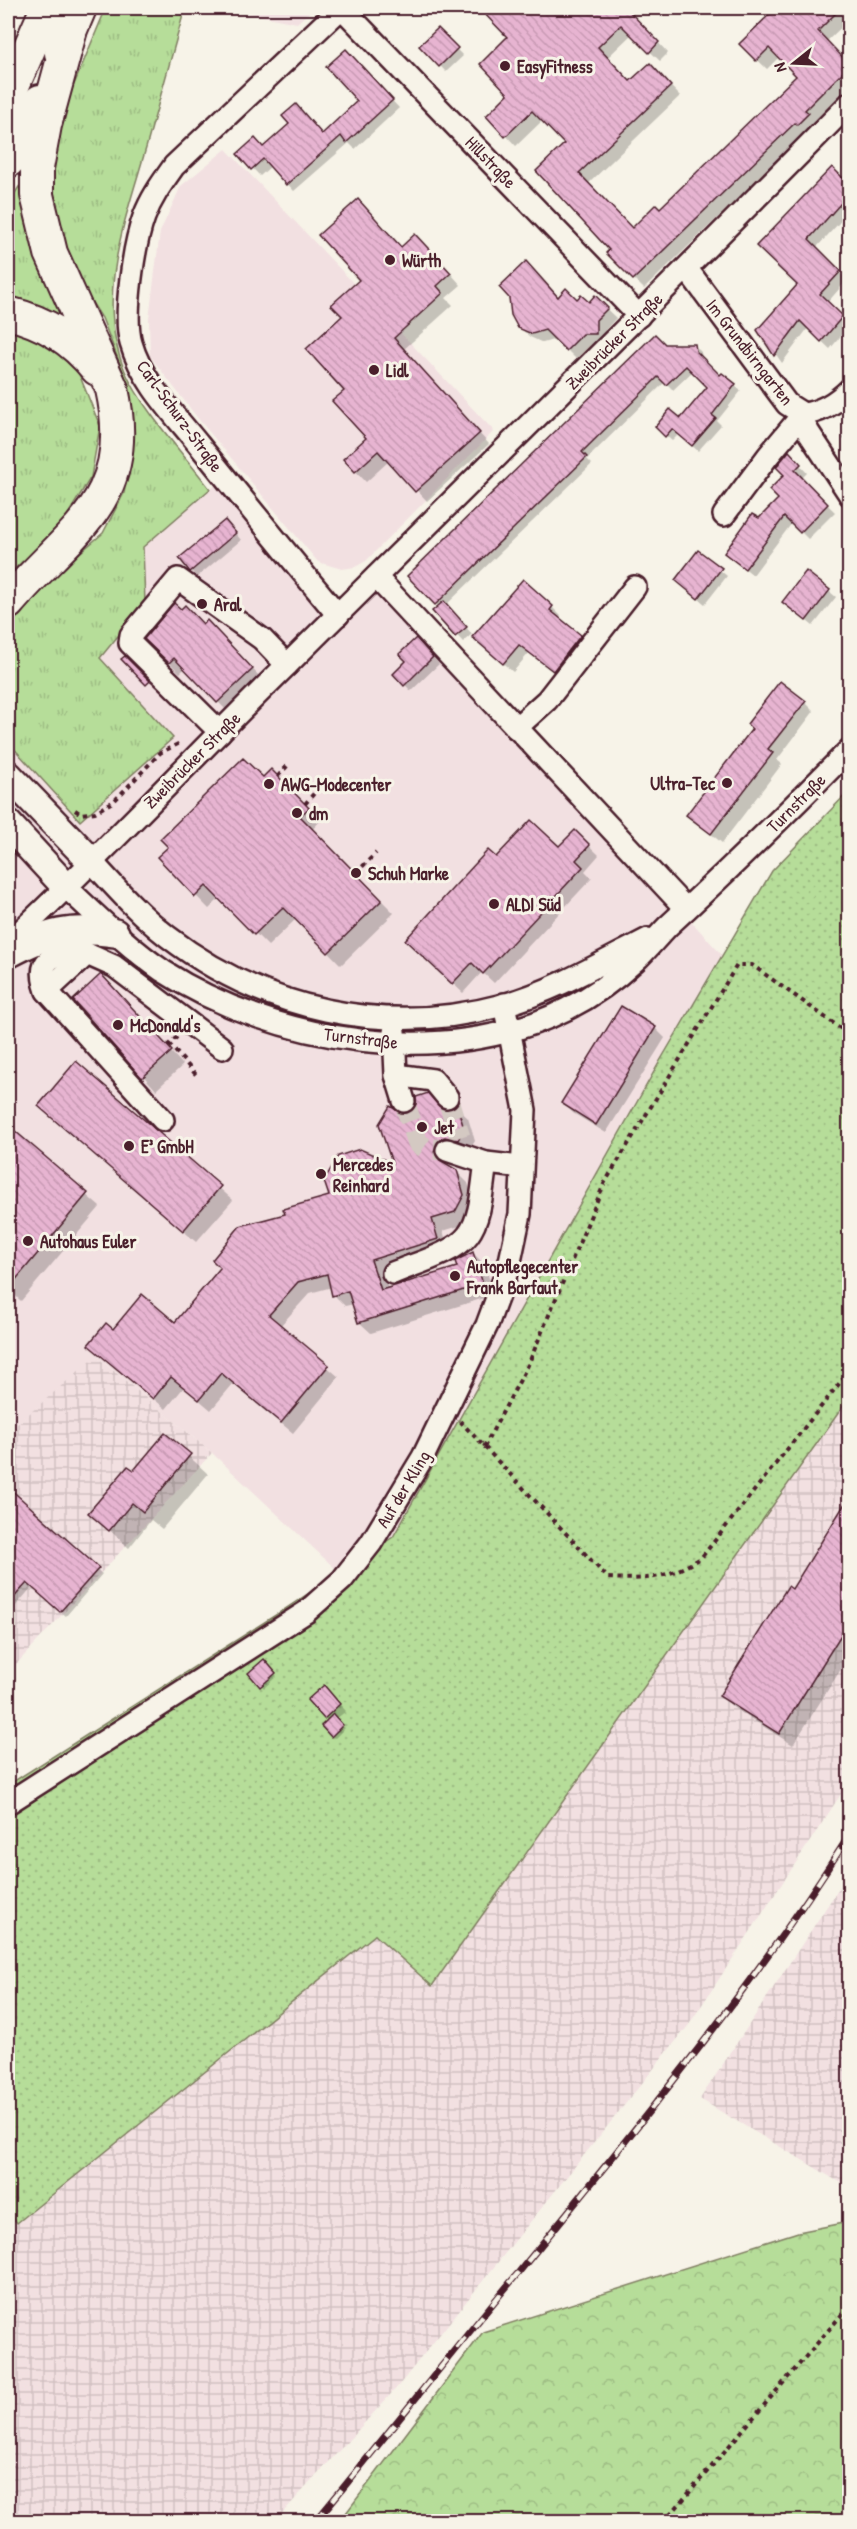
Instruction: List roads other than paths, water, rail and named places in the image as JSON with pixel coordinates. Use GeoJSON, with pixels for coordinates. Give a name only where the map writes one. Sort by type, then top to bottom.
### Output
{"type":"FeatureCollection","features":[{"type":"Feature","properties":{"kind":"highway"},"geometry":{"type":"LineString","coordinates":[[8,97],[47,8]]}},
{"type":"Feature","properties":{"kind":"highway"},"geometry":{"type":"LineString","coordinates":[[8,161],[35,111],[75,20]]}},
{"type":"Feature","properties":{"kind":"highway"},"geometry":{"type":"LineString","coordinates":[[13,595],[72,537],[99,503],[112,474],[117,445],[116,407],[112,389],[51,253],[37,195],[37,168],[45,125],[75,20]]}},
{"type":"Feature","properties":{"kind":"highway"},"geometry":{"type":"LineString","coordinates":[[8,314],[28,318],[75,345],[112,389]]}},
{"type":"Feature","properties":{"kind":"main road"},"geometry":{"type":"LineString","coordinates":[[8,776],[93,862]]}},
{"type":"Feature","properties":{"kind":"main road"},"geometry":{"type":"LineString","coordinates":[[8,824],[67,888]]}},
{"type":"Feature","properties":{"kind":"main road"},"geometry":{"type":"LineString","coordinates":[[8,954],[32,941],[69,930],[115,933]]}},
{"type":"Feature","properties":{"kind":"street","name":"Hillstraße"},"geometry":{"type":"LineString","coordinates":[[342,8],[639,316]]}},
{"type":"Feature","properties":{"kind":"street","name":"Carl-Schurz-Straße"},"geometry":{"type":"LineString","coordinates":[[338,615],[256,516],[147,377],[136,357],[128,325],[137,246],[143,219],[155,193],[174,166],[342,8]]}},
{"type":"Feature","properties":{"kind":"street","name":"Zweibrücker Straße"},"geometry":{"type":"LineString","coordinates":[[8,943],[93,862],[214,726],[287,665],[338,615],[687,269],[849,103]]}},
{"type":"Feature","properties":{"kind":"street","name":"Im Grundbirngarten"},"geometry":{"type":"LineString","coordinates":[[687,269],[787,404],[803,414],[803,423],[849,495]]}},
{"type":"Feature","properties":{"kind":"street"},"geometry":{"type":"LineString","coordinates":[[724,515],[775,446],[803,414],[828,407],[849,389]]}},
{"type":"Feature","properties":{"kind":"street"},"geometry":{"type":"LineString","coordinates":[[376,577],[686,909]]}},
{"type":"Feature","properties":{"kind":"street"},"geometry":{"type":"LineString","coordinates":[[214,726],[130,644],[131,635],[178,579],[262,639],[287,665]]}},
{"type":"Feature","properties":{"kind":"street"},"geometry":{"type":"LineString","coordinates":[[516,728],[547,700],[635,587]]}},
{"type":"Feature","properties":{"kind":"street","name":"Turnstraße"},"geometry":{"type":"LineString","coordinates":[[67,888],[115,933],[171,975],[210,996],[258,1017],[292,1028],[394,1043],[447,1041],[511,1030],[567,1009],[594,993],[635,961],[849,749]]}},
{"type":"Feature","properties":{"kind":"street","name":"Turnstraße"},"geometry":{"type":"LineString","coordinates":[[93,862],[166,936],[225,975],[264,993],[315,1009],[346,1015],[394,1019],[455,1014],[504,1004],[562,982],[664,930]]}},
{"type":"Feature","properties":{"kind":"street"},"geometry":{"type":"LineString","coordinates":[[163,1120],[47,992],[87,954],[114,966],[222,1048]]}},
{"type":"Feature","properties":{"kind":"street","name":"Auf der Kling"},"geometry":{"type":"LineString","coordinates":[[8,1803],[306,1612],[342,1580],[371,1543],[423,1457],[448,1407],[487,1325],[509,1266],[520,1214],[525,1110],[511,1030],[504,1004]]}},
{"type":"Feature","properties":{"kind":"street"},"geometry":{"type":"LineString","coordinates":[[394,1019],[396,1075],[404,1101]]}},
{"type":"Feature","properties":{"kind":"street"},"geometry":{"type":"LineString","coordinates":[[396,1075],[433,1080],[447,1097]]}},
{"type":"Feature","properties":{"kind":"street"},"geometry":{"type":"LineString","coordinates":[[457,1148],[486,1163],[521,1167]]}},
{"type":"Feature","properties":{"kind":"street"},"geometry":{"type":"LineString","coordinates":[[393,1273],[448,1250],[469,1235],[476,1216],[486,1163]]}},
{"type":"Feature","properties":{"kind":"tunnel"},"geometry":{"type":"LineString","coordinates":[[447,1097],[460,1137]]}},
{"type":"Feature","properties":{"kind":"tunnel"},"geometry":{"type":"LineString","coordinates":[[404,1101],[418,1143],[427,1149],[447,1150]]}},
{"type":"Feature","properties":{"kind":"railway"},"geometry":{"type":"LineString","coordinates":[[315,2522],[605,2166],[733,2004],[850,1834]]}},
{"type":"Feature","properties":{"kind":"place","name":"EasyFitness"},"geometry":{"type":"Point","coordinates":[505,66]}},
{"type":"Feature","properties":{"kind":"place","name":"Würth"},"geometry":{"type":"Point","coordinates":[390,260]}},
{"type":"Feature","properties":{"kind":"place","name":"Lidl"},"geometry":{"type":"Point","coordinates":[374,370]}},
{"type":"Feature","properties":{"kind":"place","name":"Aral"},"geometry":{"type":"Point","coordinates":[202,604]}},
{"type":"Feature","properties":{"kind":"place","name":"Ultra-Tec"},"geometry":{"type":"Point","coordinates":[727,783]}},
{"type":"Feature","properties":{"kind":"place","name":"AWG-Modecenter"},"geometry":{"type":"Point","coordinates":[269,784]}},
{"type":"Feature","properties":{"kind":"place","name":"dm"},"geometry":{"type":"Point","coordinates":[297,813]}},
{"type":"Feature","properties":{"kind":"place","name":"Schuh Marke"},"geometry":{"type":"Point","coordinates":[356,873]}},
{"type":"Feature","properties":{"kind":"place","name":"ALDI Süd"},"geometry":{"type":"Point","coordinates":[494,904]}},
{"type":"Feature","properties":{"kind":"place","name":"McDonald's"},"geometry":{"type":"Point","coordinates":[118,1025]}},
{"type":"Feature","properties":{"kind":"place","name":"Jet"},"geometry":{"type":"Point","coordinates":[422,1127]}},
{"type":"Feature","properties":{"kind":"place","name":"E³ GmbH"},"geometry":{"type":"Point","coordinates":[129,1146]}},
{"type":"Feature","properties":{"kind":"place","name":"Mercedes Reinhard"},"geometry":{"type":"Point","coordinates":[321,1174]}},
{"type":"Feature","properties":{"kind":"place","name":"Autohaus Euler"},"geometry":{"type":"Point","coordinates":[28,1241]}},
{"type":"Feature","properties":{"kind":"place","name":"Autopflegecenter Frank Barfaut"},"geometry":{"type":"Point","coordinates":[455,1276]}}]}
